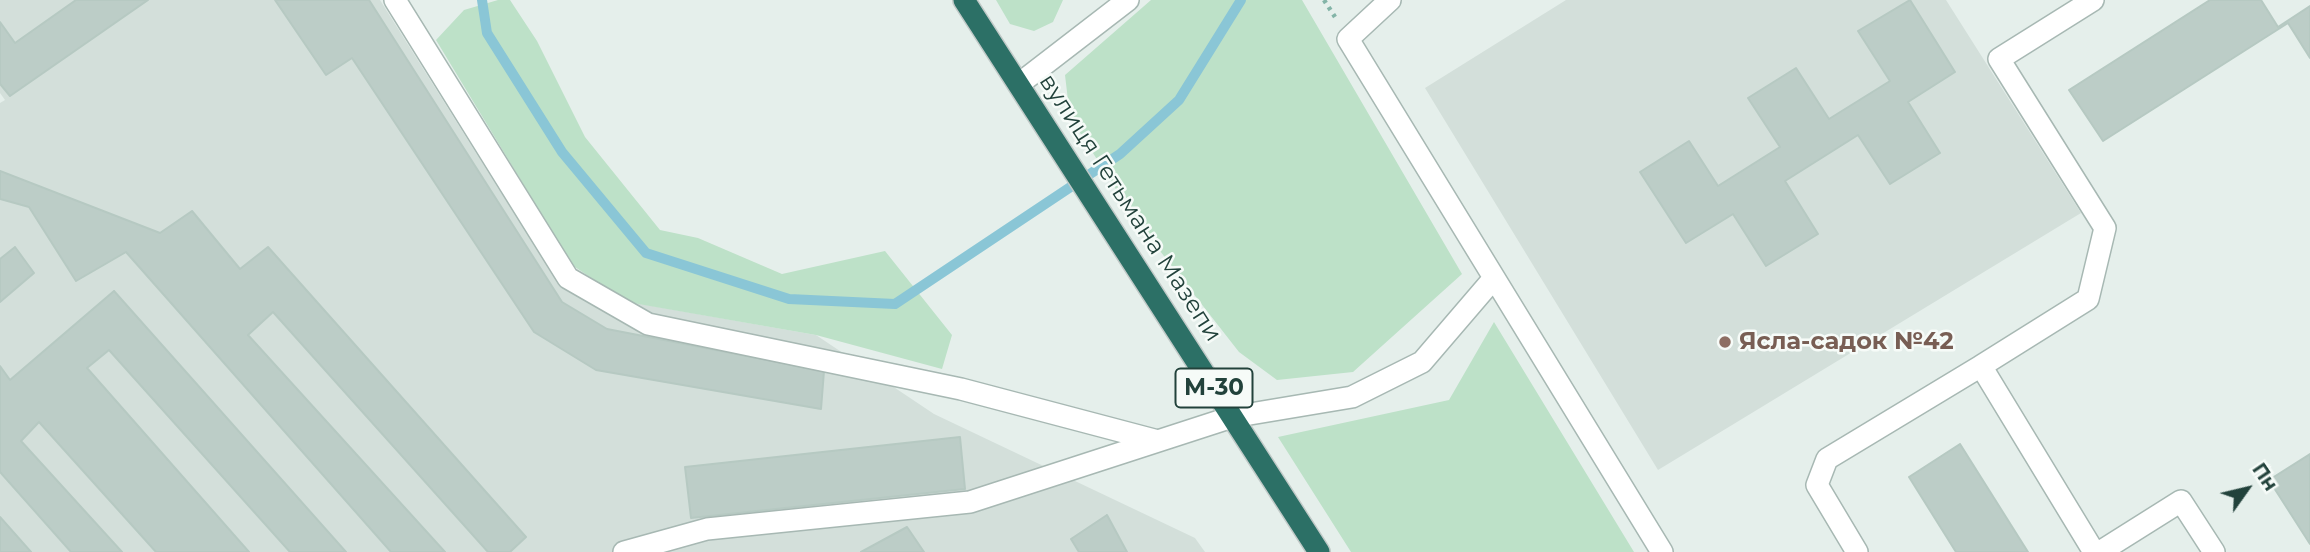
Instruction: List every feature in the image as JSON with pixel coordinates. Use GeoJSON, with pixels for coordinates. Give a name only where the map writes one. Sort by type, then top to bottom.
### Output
{"type":"FeatureCollection","features":[{"type":"Feature","properties":{"kind":"highway","name":"вулиця Гетьмана Мазепи"},"geometry":{"type":"LineString","coordinates":[[964,0],[1319,552]]}},
{"type":"Feature","properties":{"kind":"lane"},"geometry":{"type":"LineString","coordinates":[[395,0],[568,278],[590,292],[648,324],[961,388],[1158,441]]}},
{"type":"Feature","properties":{"kind":"lane"},"geometry":{"type":"LineString","coordinates":[[1018,84],[1106,7],[1128,0]]}},
{"type":"Feature","properties":{"kind":"lane"},"geometry":{"type":"LineString","coordinates":[[1390,0],[1348,39],[1662,552]]}},
{"type":"Feature","properties":{"kind":"lane"},"geometry":{"type":"LineString","coordinates":[[1857,552],[1817,485],[1827,459],[2088,299],[2105,228],[1999,59],[2093,0]]}},
{"type":"Feature","properties":{"kind":"lane"},"geometry":{"type":"LineString","coordinates":[[624,552],[707,529],[970,502],[1232,417],[1352,397],[1422,362],[1494,278]]}},
{"type":"Feature","properties":{"kind":"lane"},"geometry":{"type":"LineString","coordinates":[[1981,366],[2094,552]]}},
{"type":"Feature","properties":{"kind":"lane"},"geometry":{"type":"LineString","coordinates":[[2100,552],[2181,501],[2214,552]]}},
{"type":"Feature","properties":{"kind":"shaded area"},"geometry":{"type":"Polygon","coordinates":[[[0,0],[380,0],[498,188],[568,291],[816,335],[934,414],[1195,538],[1205,552],[0,552],[0,103],[5,100],[0,93],[0,0]]]}},
{"type":"Feature","properties":{"kind":"shaded area","name":"Ясла-садок №42"},"geometry":{"type":"Polygon","coordinates":[[[1566,0],[1946,0],[2081,213],[1658,470],[1425,88],[1566,0]]]}},
{"type":"Feature","properties":{"kind":"green space"},"geometry":{"type":"Polygon","coordinates":[[[498,0],[510,0],[537,41],[585,137],[660,230],[698,238],[782,274],[885,251],[952,335],[942,369],[816,335],[627,302],[572,265],[436,40],[464,10],[498,0]]]}},
{"type":"Feature","properties":{"kind":"green space"},"geometry":{"type":"Polygon","coordinates":[[[996,0],[1063,0],[1053,22],[1034,31],[1010,24],[996,0]]]}},
{"type":"Feature","properties":{"kind":"green space"},"geometry":{"type":"Polygon","coordinates":[[[1151,0],[1302,0],[1462,274],[1353,372],[1277,380],[1239,352],[1135,219],[1070,117],[1065,75],[1151,0]]]}},
{"type":"Feature","properties":{"kind":"green space"},"geometry":{"type":"Polygon","coordinates":[[[1494,322],[1634,552],[1351,552],[1278,437],[1449,400],[1494,322]]]}},
{"type":"Feature","properties":{"kind":"building"},"geometry":{"type":"Polygon","coordinates":[[[76,0],[148,0],[10,96],[0,84],[0,22],[15,43],[76,0]]]}},
{"type":"Feature","properties":{"kind":"building"},"geometry":{"type":"Polygon","coordinates":[[[275,0],[369,0],[562,302],[607,329],[824,371],[821,409],[596,370],[534,332],[352,58],[326,75],[275,0]]]}},
{"type":"Feature","properties":{"kind":"building"},"geometry":{"type":"Polygon","coordinates":[[[1910,0],[1955,72],[1908,102],[1940,153],[1890,184],[1858,135],[1785,181],[1818,234],[1766,266],[1733,214],[1686,243],[1640,172],[1689,141],[1718,186],[1780,147],[1748,98],[1796,68],[1829,119],[1890,81],[1858,31],[1910,0]]]}},
{"type":"Feature","properties":{"kind":"building"},"geometry":{"type":"Polygon","coordinates":[[[2210,0],[2261,0],[2278,27],[2310,6],[2310,58],[2288,23],[2103,141],[2069,90],[2210,0]]]}},
{"type":"Feature","properties":{"kind":"building"},"geometry":{"type":"Polygon","coordinates":[[[0,171],[160,233],[192,211],[240,269],[268,247],[526,537],[510,552],[488,552],[273,312],[248,335],[445,552],[391,552],[126,252],[76,281],[29,207],[0,199],[0,171]]]}},
{"type":"Feature","properties":{"kind":"building"},"geometry":{"type":"Polygon","coordinates":[[[15,247],[34,273],[0,302],[0,259],[15,247]]]}},
{"type":"Feature","properties":{"kind":"building"},"geometry":{"type":"Polygon","coordinates":[[[114,291],[346,552],[290,552],[109,350],[87,368],[249,552],[156,552],[39,422],[21,441],[122,552],[71,552],[0,472],[0,366],[10,380],[114,291]]]}},
{"type":"Feature","properties":{"kind":"building"},"geometry":{"type":"Polygon","coordinates":[[[960,437],[965,489],[691,518],[685,467],[960,437]]]}},
{"type":"Feature","properties":{"kind":"building"},"geometry":{"type":"Polygon","coordinates":[[[1960,444],[2028,552],[1956,552],[1909,477],[1960,444]]]}},
{"type":"Feature","properties":{"kind":"building"},"geometry":{"type":"Polygon","coordinates":[[[2310,454],[2310,544],[2269,480],[2310,454]]]}},
{"type":"Feature","properties":{"kind":"building"},"geometry":{"type":"Polygon","coordinates":[[[1107,515],[1127,552],[1079,552],[1071,539],[1107,515]]]}},
{"type":"Feature","properties":{"kind":"building"},"geometry":{"type":"Polygon","coordinates":[[[0,517],[31,552],[0,552],[0,517]]]}},
{"type":"Feature","properties":{"kind":"building"},"geometry":{"type":"Polygon","coordinates":[[[907,527],[924,552],[861,552],[907,527]]]}},
{"type":"Feature","properties":{"kind":"waterway"},"geometry":{"type":"LineString","coordinates":[[482,0],[487,33],[562,152],[646,253],[789,299],[895,304],[1120,154],[1179,100],[1241,0]]}},
{"type":"Feature","properties":{"kind":"place","name":"Ясла-садок №42"},"geometry":{"type":"Point","coordinates":[1725,342]}}]}
